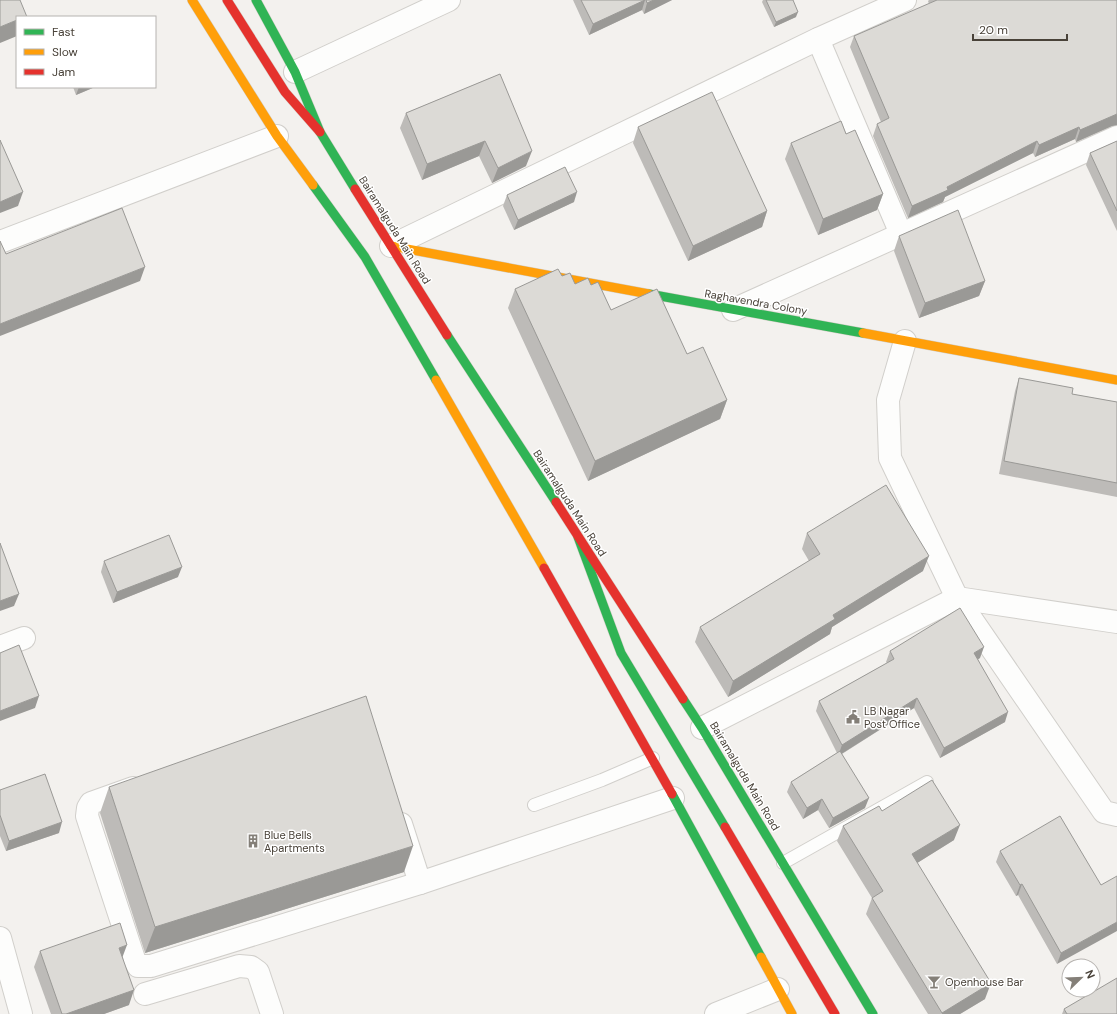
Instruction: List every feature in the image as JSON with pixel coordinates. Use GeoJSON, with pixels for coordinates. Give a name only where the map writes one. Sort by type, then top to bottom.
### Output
{"type":"FeatureCollection","features":[{"type":"Feature","properties":{"kind":"main road"},"geometry":{"type":"LineString","coordinates":[[192,0],[277,136],[366,257],[653,758],[673,798],[792,1014]]}},
{"type":"Feature","properties":{"kind":"main road"},"geometry":{"type":"LineString","coordinates":[[227,0],[285,92],[320,132]]}},
{"type":"Feature","properties":{"kind":"main road","name":"Bairamalguda Main Road"},"geometry":{"type":"LineString","coordinates":[[256,0],[296,72],[320,132],[391,246],[702,728],[873,1014]]}},
{"type":"Feature","properties":{"kind":"main road","name":"Raghavendra Colony"},"geometry":{"type":"LineString","coordinates":[[391,246],[1117,380]]}},
{"type":"Feature","properties":{"kind":"main road"},"geometry":{"type":"LineString","coordinates":[[578,537],[621,653],[835,1014]]}},
{"type":"Feature","properties":{"kind":"street"},"geometry":{"type":"LineString","coordinates":[[296,72],[449,0]]}},
{"type":"Feature","properties":{"kind":"street"},"geometry":{"type":"LineString","coordinates":[[391,246],[818,39],[905,0]]}},
{"type":"Feature","properties":{"kind":"street"},"geometry":{"type":"LineString","coordinates":[[818,39],[901,234]]}},
{"type":"Feature","properties":{"kind":"street"},"geometry":{"type":"LineString","coordinates":[[0,242],[277,136]]}},
{"type":"Feature","properties":{"kind":"street"},"geometry":{"type":"LineString","coordinates":[[733,310],[1117,137]]}},
{"type":"Feature","properties":{"kind":"street"},"geometry":{"type":"LineString","coordinates":[[906,341],[888,400],[890,458],[957,598],[1104,812],[1117,815]]}},
{"type":"Feature","properties":{"kind":"street"},"geometry":{"type":"LineString","coordinates":[[702,728],[957,598],[1117,622]]}},
{"type":"Feature","properties":{"kind":"street"},"geometry":{"type":"LineString","coordinates":[[0,647],[24,638]]}},
{"type":"Feature","properties":{"kind":"street"},"geometry":{"type":"LineString","coordinates":[[150,782],[91,803],[88,808],[87,816],[134,959],[138,966],[150,966],[420,884],[673,798]]}},
{"type":"Feature","properties":{"kind":"street"},"geometry":{"type":"LineString","coordinates":[[394,802],[420,884]]}},
{"type":"Feature","properties":{"kind":"street"},"geometry":{"type":"LineString","coordinates":[[0,938],[21,1014]]}},
{"type":"Feature","properties":{"kind":"street"},"geometry":{"type":"LineString","coordinates":[[145,994],[239,966],[251,967],[258,972],[272,1014]]}},
{"type":"Feature","properties":{"kind":"street"},"geometry":{"type":"LineString","coordinates":[[716,1014],[778,989]]}},
{"type":"Feature","properties":{"kind":"lane"},"geometry":{"type":"LineString","coordinates":[[534,805],[602,780],[653,758]]}},
{"type":"Feature","properties":{"kind":"lane"},"geometry":{"type":"LineString","coordinates":[[783,863],[927,782]]}},
{"type":"Feature","properties":{"kind":"building"},"geometry":{"type":"Polygon","coordinates":[[[0,0],[20,0],[27,16],[16,16],[16,20],[0,27],[0,0]]]}},
{"type":"Feature","properties":{"kind":"building"},"geometry":{"type":"Polygon","coordinates":[[[581,0],[645,0],[593,24],[581,0]]]}},
{"type":"Feature","properties":{"kind":"building"},"geometry":{"type":"Polygon","coordinates":[[[646,0],[654,0],[647,3],[646,0]]]}},
{"type":"Feature","properties":{"kind":"building"},"geometry":{"type":"Polygon","coordinates":[[[766,0],[793,0],[798,12],[776,22],[766,0]]]}},
{"type":"Feature","properties":{"kind":"building"},"geometry":{"type":"Polygon","coordinates":[[[937,0],[1117,0],[1117,114],[1080,130],[1079,127],[1039,145],[1037,141],[947,187],[948,190],[912,206],[877,124],[889,118],[854,36],[937,0]]]}},
{"type":"Feature","properties":{"kind":"building"},"geometry":{"type":"Polygon","coordinates":[[[500,74],[532,151],[498,168],[485,141],[427,164],[406,113],[500,74]]]}},
{"type":"Feature","properties":{"kind":"building"},"geometry":{"type":"Polygon","coordinates":[[[712,92],[767,211],[693,246],[638,127],[712,92]]]}},
{"type":"Feature","properties":{"kind":"building"},"geometry":{"type":"Polygon","coordinates":[[[841,121],[846,134],[855,130],[883,194],[823,219],[791,143],[841,121]]]}},
{"type":"Feature","properties":{"kind":"building"},"geometry":{"type":"Polygon","coordinates":[[[0,140],[23,192],[0,202],[0,140]]]}},
{"type":"Feature","properties":{"kind":"building"},"geometry":{"type":"Polygon","coordinates":[[[1117,141],[1117,211],[1090,153],[1117,141]]]}},
{"type":"Feature","properties":{"kind":"building"},"geometry":{"type":"Polygon","coordinates":[[[565,167],[577,192],[518,220],[507,195],[565,167]]]}},
{"type":"Feature","properties":{"kind":"building"},"geometry":{"type":"Polygon","coordinates":[[[122,208],[145,267],[0,324],[0,241],[6,254],[122,208]]]}},
{"type":"Feature","properties":{"kind":"building"},"geometry":{"type":"Polygon","coordinates":[[[958,210],[985,281],[925,303],[899,236],[958,210]]]}},
{"type":"Feature","properties":{"kind":"building"},"geometry":{"type":"Polygon","coordinates":[[[558,269],[562,276],[570,273],[575,284],[588,278],[591,285],[598,282],[611,310],[657,289],[687,354],[703,347],[727,400],[595,461],[515,289],[558,269]]]}},
{"type":"Feature","properties":{"kind":"building"},"geometry":{"type":"Polygon","coordinates":[[[1019,378],[1073,388],[1072,394],[1117,402],[1117,483],[1004,461],[1019,378]]]}},
{"type":"Feature","properties":{"kind":"building"},"geometry":{"type":"Polygon","coordinates":[[[886,485],[929,556],[833,615],[835,619],[733,681],[700,627],[820,554],[807,533],[886,485]]]}},
{"type":"Feature","properties":{"kind":"building"},"geometry":{"type":"Polygon","coordinates":[[[169,535],[182,567],[117,592],[104,561],[169,535]]]}},
{"type":"Feature","properties":{"kind":"building"},"geometry":{"type":"Polygon","coordinates":[[[0,543],[19,594],[0,601],[0,543]]]}},
{"type":"Feature","properties":{"kind":"building"},"geometry":{"type":"Polygon","coordinates":[[[960,608],[984,647],[974,653],[1008,712],[944,748],[917,698],[842,745],[819,701],[894,659],[890,651],[960,608]]]}},
{"type":"Feature","properties":{"kind":"building"},"geometry":{"type":"Polygon","coordinates":[[[19,645],[39,696],[0,711],[0,653],[19,645]]]}},
{"type":"Feature","properties":{"kind":"building","name":"Blue Bells Apartments"},"geometry":{"type":"Polygon","coordinates":[[[366,696],[413,846],[155,927],[109,787],[366,696]]]}},
{"type":"Feature","properties":{"kind":"building"},"geometry":{"type":"Polygon","coordinates":[[[840,751],[869,798],[833,818],[822,799],[807,808],[791,782],[840,751]]]}},
{"type":"Feature","properties":{"kind":"building"},"geometry":{"type":"Polygon","coordinates":[[[45,774],[62,822],[9,841],[0,815],[0,790],[45,774]]]}},
{"type":"Feature","properties":{"kind":"building"},"geometry":{"type":"Polygon","coordinates":[[[932,780],[960,825],[912,854],[991,983],[942,1013],[872,898],[883,891],[843,826],[879,806],[882,811],[932,780]]]}},
{"type":"Feature","properties":{"kind":"building"},"geometry":{"type":"Polygon","coordinates":[[[1060,816],[1101,885],[1117,876],[1117,922],[1061,953],[1022,884],[1020,885],[1000,851],[1060,816]]]}},
{"type":"Feature","properties":{"kind":"building"},"geometry":{"type":"Polygon","coordinates":[[[120,923],[127,945],[119,948],[134,990],[66,1014],[62,1014],[40,951],[120,923]]]}},
{"type":"Feature","properties":{"kind":"building"},"geometry":{"type":"Polygon","coordinates":[[[1117,978],[1117,1014],[1067,1014],[1064,1009],[1083,998],[1101,998],[1101,987],[1117,978]]]}},
{"type":"Feature","properties":{"kind":"traffic: fast"},"geometry":{"type":"LineString","coordinates":[[256,0],[295,72],[320,132],[355,189]]}},
{"type":"Feature","properties":{"kind":"traffic: fast"},"geometry":{"type":"LineString","coordinates":[[313,185],[365,257],[436,380]]}},
{"type":"Feature","properties":{"kind":"traffic: fast"},"geometry":{"type":"LineString","coordinates":[[649,294],[863,333]]}},
{"type":"Feature","properties":{"kind":"traffic: fast"},"geometry":{"type":"LineString","coordinates":[[447,335],[556,502]]}},
{"type":"Feature","properties":{"kind":"traffic: fast"},"geometry":{"type":"LineString","coordinates":[[578,537],[621,653],[725,827]]}},
{"type":"Feature","properties":{"kind":"traffic: fast"},"geometry":{"type":"LineString","coordinates":[[683,699],[702,728],[873,1014]]}},
{"type":"Feature","properties":{"kind":"traffic: fast"},"geometry":{"type":"LineString","coordinates":[[672,794],[761,957]]}},
{"type":"Feature","properties":{"kind":"traffic: slow"},"geometry":{"type":"LineString","coordinates":[[192,0],[277,136],[313,185]]}},
{"type":"Feature","properties":{"kind":"traffic: slow"},"geometry":{"type":"LineString","coordinates":[[391,246],[649,294]]}},
{"type":"Feature","properties":{"kind":"traffic: slow"},"geometry":{"type":"LineString","coordinates":[[863,333],[1117,380]]}},
{"type":"Feature","properties":{"kind":"traffic: slow"},"geometry":{"type":"LineString","coordinates":[[436,380],[544,568]]}},
{"type":"Feature","properties":{"kind":"traffic: slow"},"geometry":{"type":"LineString","coordinates":[[761,957],[792,1014]]}},
{"type":"Feature","properties":{"kind":"traffic: jam"},"geometry":{"type":"LineString","coordinates":[[227,0],[285,92],[320,132]]}},
{"type":"Feature","properties":{"kind":"traffic: jam"},"geometry":{"type":"LineString","coordinates":[[355,189],[447,335]]}},
{"type":"Feature","properties":{"kind":"traffic: jam"},"geometry":{"type":"LineString","coordinates":[[556,502],[683,699]]}},
{"type":"Feature","properties":{"kind":"traffic: jam"},"geometry":{"type":"LineString","coordinates":[[544,568],[672,794]]}},
{"type":"Feature","properties":{"kind":"traffic: jam"},"geometry":{"type":"LineString","coordinates":[[725,827],[835,1014]]}},
{"type":"Feature","properties":{"kind":"place","name":"LB Nagar Post Office"},"geometry":{"type":"Point","coordinates":[853,717]}},
{"type":"Feature","properties":{"kind":"place","name":"Blue Bells Apartments"},"geometry":{"type":"Point","coordinates":[253,841]}},
{"type":"Feature","properties":{"kind":"place","name":"Openhouse Bar"},"geometry":{"type":"Point","coordinates":[934,982]}}]}
